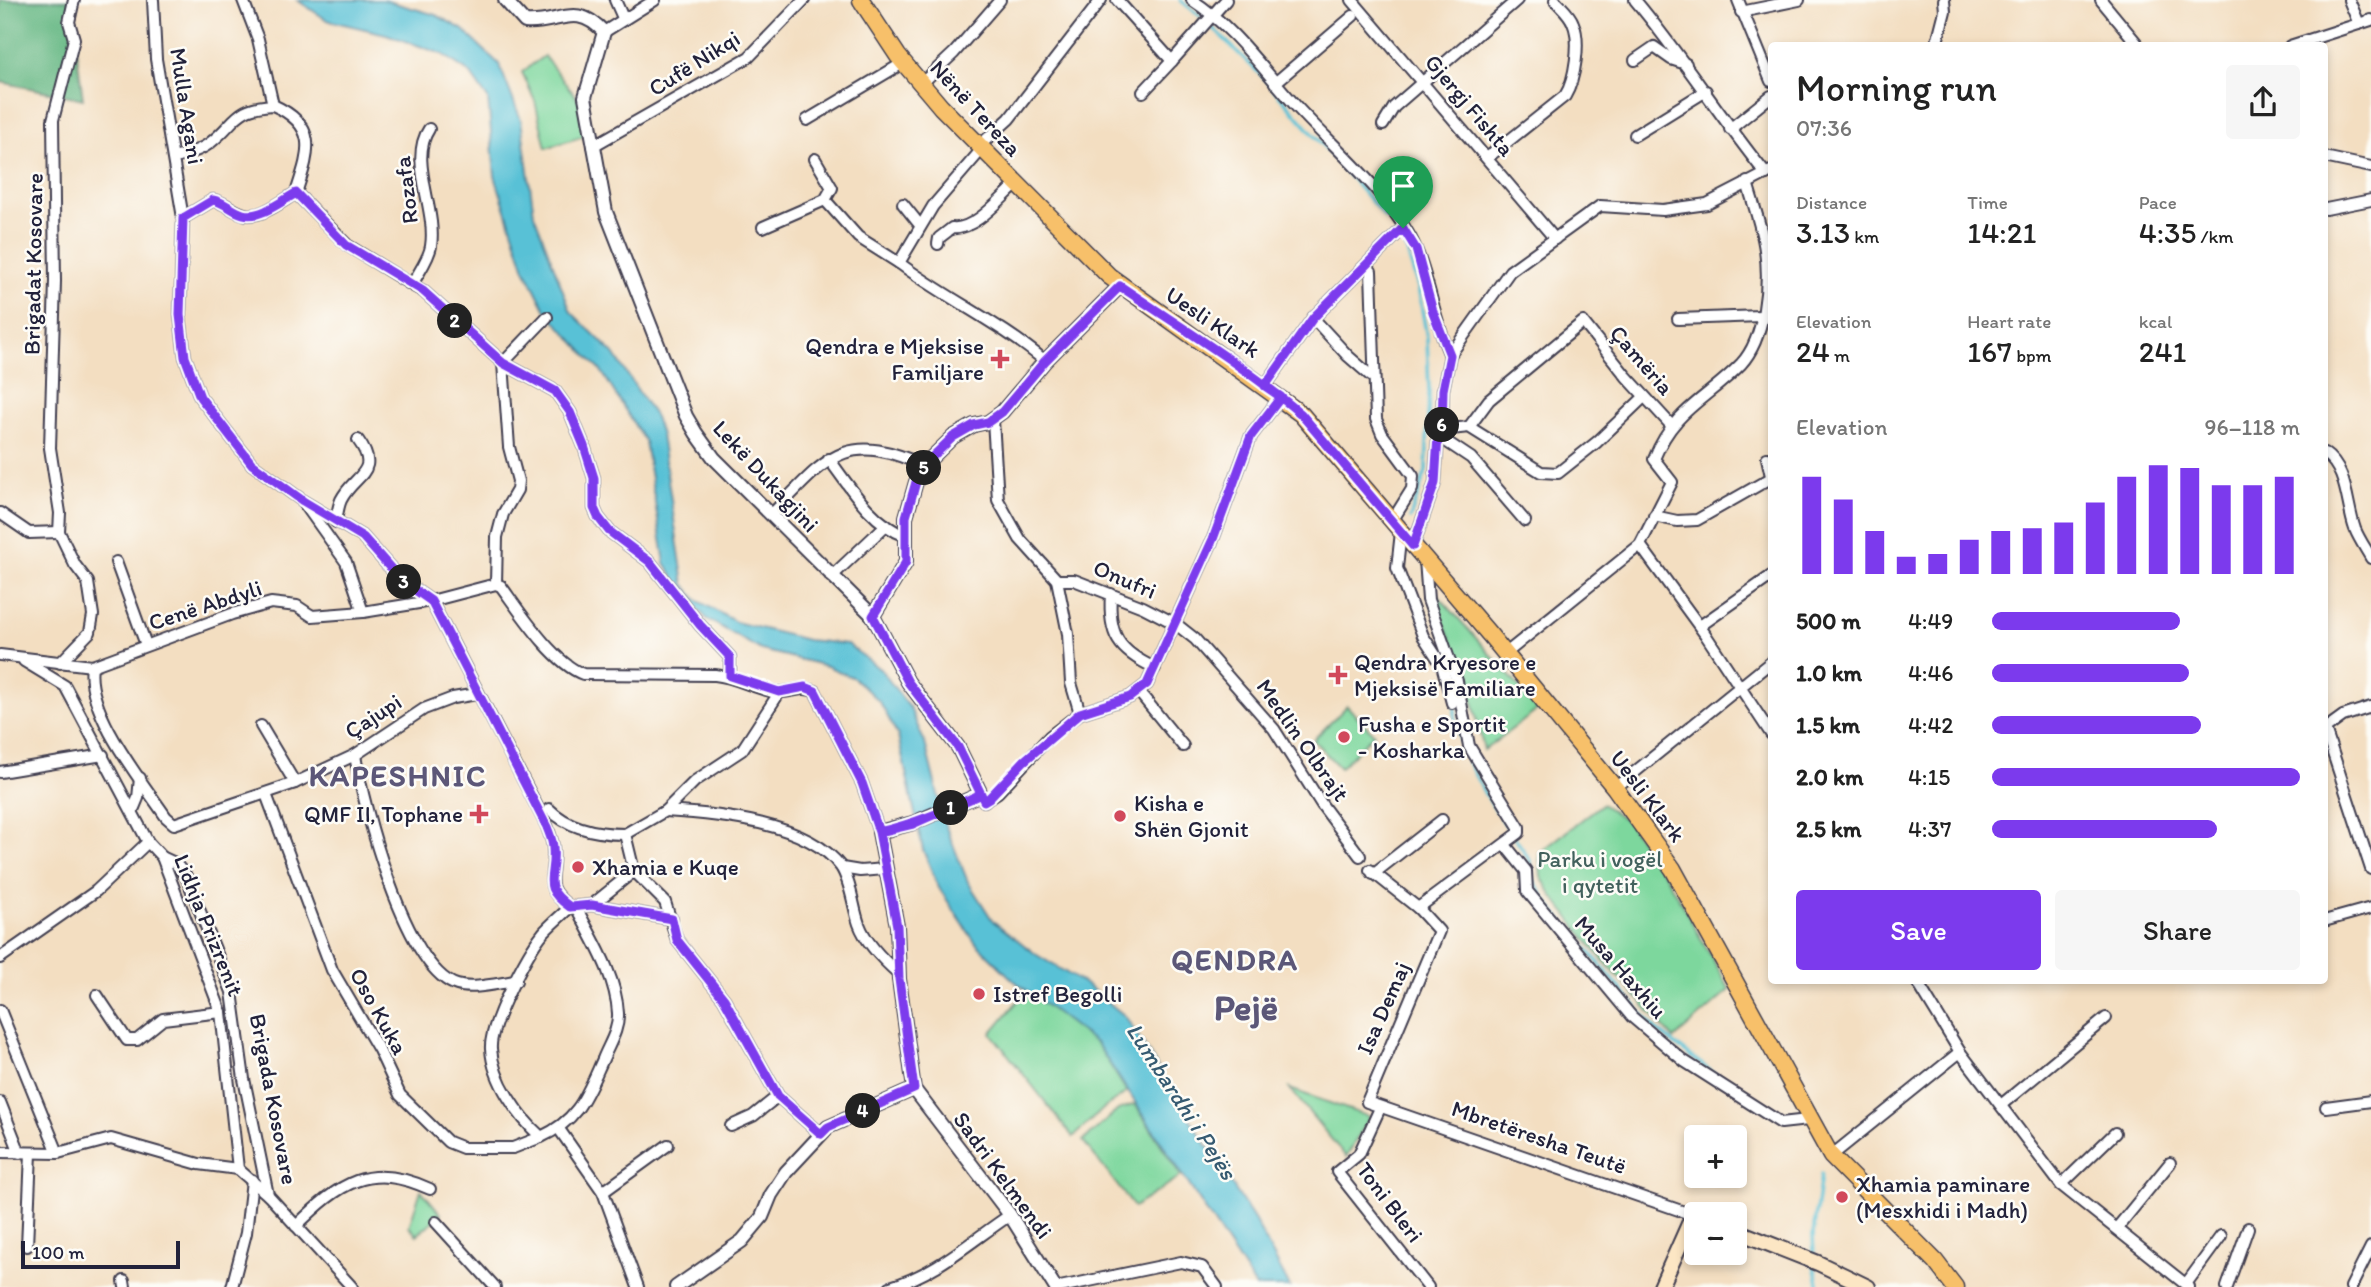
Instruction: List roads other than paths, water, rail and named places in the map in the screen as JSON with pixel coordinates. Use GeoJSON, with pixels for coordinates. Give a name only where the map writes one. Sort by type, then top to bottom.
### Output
{"type":"FeatureCollection","features":[{"type":"Feature","properties":{"kind":"main road","name":"Nënë Tereza"},"geometry":{"type":"LineString","coordinates":[[861,0],[921,84],[980,148],[1120,286]]}},
{"type":"Feature","properties":{"kind":"main road","name":"Uesli Klark"},"geometry":{"type":"LineString","coordinates":[[1120,286],[1281,397],[1301,414],[1504,654],[1615,788],[1673,869],[1808,1120],[1831,1156],[1935,1261],[1955,1287]]}},
{"type":"Feature","properties":{"kind":"main road"},"geometry":{"type":"LineString","coordinates":[[1747,1235],[1818,1263],[1868,1287]]}},
{"type":"Feature","properties":{"kind":"main road"},"geometry":{"type":"LineString","coordinates":[[1661,1287],[1684,1239]]}},
{"type":"Feature","properties":{"kind":"street","name":"Brigadat Kosovare"},"geometry":{"type":"LineString","coordinates":[[60,663],[90,632],[93,615],[88,582],[75,565],[59,532],[60,513],[50,449],[55,281],[54,121],[74,38],[69,22],[74,0]]}},
{"type":"Feature","properties":{"kind":"street","name":"Mulla Agani"},"geometry":{"type":"LineString","coordinates":[[153,0],[156,59],[175,158],[183,218],[180,315],[191,376],[200,397],[252,464],[303,501],[363,537],[401,580],[431,601]]}},
{"type":"Feature","properties":{"kind":"street"},"geometry":{"type":"LineString","coordinates":[[243,0],[257,39],[273,104]]}},
{"type":"Feature","properties":{"kind":"street"},"geometry":{"type":"LineString","coordinates":[[505,0],[525,22],[583,16],[593,20],[604,32],[655,0]]}},
{"type":"Feature","properties":{"kind":"street"},"geometry":{"type":"LineString","coordinates":[[615,0],[623,18]]}},
{"type":"Feature","properties":{"kind":"street","name":"Cufë Nikqi"},"geometry":{"type":"LineString","coordinates":[[593,146],[740,63],[804,0]]}},
{"type":"Feature","properties":{"kind":"street"},"geometry":{"type":"LineString","coordinates":[[921,84],[954,53],[1000,0]]}},
{"type":"Feature","properties":{"kind":"street"},"geometry":{"type":"LineString","coordinates":[[898,263],[919,224],[954,178],[1009,119],[1101,0]]}},
{"type":"Feature","properties":{"kind":"street"},"geometry":{"type":"LineString","coordinates":[[1117,0],[1172,61]]}},
{"type":"Feature","properties":{"kind":"street"},"geometry":{"type":"LineString","coordinates":[[1192,0],[1238,40],[1275,83],[1352,162],[1403,228],[1416,249],[1433,312],[1450,355]]}},
{"type":"Feature","properties":{"kind":"street"},"geometry":{"type":"LineString","coordinates":[[1143,92],[1226,0]]}},
{"type":"Feature","properties":{"kind":"street","name":"Gjergj Fishta"},"geometry":{"type":"LineString","coordinates":[[1353,0],[1555,239]]}},
{"type":"Feature","properties":{"kind":"street"},"geometry":{"type":"LineString","coordinates":[[1383,125],[1394,107],[1517,0]]}},
{"type":"Feature","properties":{"kind":"street"},"geometry":{"type":"LineString","coordinates":[[1487,158],[1565,96],[1571,86],[1576,31],[1572,20],[1555,0]]}},
{"type":"Feature","properties":{"kind":"street"},"geometry":{"type":"LineString","coordinates":[[1413,546],[1435,483],[1443,390],[1450,355],[1510,271],[1600,206],[1663,210],[1707,204],[1768,173],[1730,130],[1706,91],[1635,0]]}},
{"type":"Feature","properties":{"kind":"street"},"geometry":{"type":"LineString","coordinates":[[1738,0],[1768,74]]}},
{"type":"Feature","properties":{"kind":"street"},"geometry":{"type":"LineString","coordinates":[[1741,12],[1798,0]]}},
{"type":"Feature","properties":{"kind":"street"},"geometry":{"type":"LineString","coordinates":[[1937,42],[1945,11],[1944,0]]}},
{"type":"Feature","properties":{"kind":"street"},"geometry":{"type":"LineString","coordinates":[[2101,0],[2136,42]]}},
{"type":"Feature","properties":{"kind":"street"},"geometry":{"type":"LineString","coordinates":[[2349,0],[2358,24]]}},
{"type":"Feature","properties":{"kind":"street"},"geometry":{"type":"LineString","coordinates":[[1275,83],[1353,16]]}},
{"type":"Feature","properties":{"kind":"street"},"geometry":{"type":"LineString","coordinates":[[2302,42],[2371,20]]}},
{"type":"Feature","properties":{"kind":"street","name":"Lekë Dukagjini"},"geometry":{"type":"LineString","coordinates":[[604,32],[585,97],[606,212],[686,416],[714,458],[873,616],[908,682],[958,747],[985,796]]}},
{"type":"Feature","properties":{"kind":"street"},"geometry":{"type":"LineString","coordinates":[[1635,60],[1654,47],[1671,59],[1686,64]]}},
{"type":"Feature","properties":{"kind":"street","name":"Nënë Tereza"},"geometry":{"type":"LineString","coordinates":[[807,120],[904,63]]}},
{"type":"Feature","properties":{"kind":"street"},"geometry":{"type":"LineString","coordinates":[[1635,135],[1706,91]]}},
{"type":"Feature","properties":{"kind":"street"},"geometry":{"type":"LineString","coordinates":[[1730,130],[1768,98]]}},
{"type":"Feature","properties":{"kind":"street"},"geometry":{"type":"LineString","coordinates":[[175,158],[211,143],[239,112],[253,106],[273,104],[291,116],[307,135],[309,152],[296,193],[254,214],[243,214],[222,201],[213,200],[183,218]]}},
{"type":"Feature","properties":{"kind":"street","name":"Rozafa"},"geometry":{"type":"LineString","coordinates":[[412,285],[431,248],[432,222],[420,155],[422,140],[429,130]]}},
{"type":"Feature","properties":{"kind":"street"},"geometry":{"type":"LineString","coordinates":[[2328,158],[2371,167]]}},
{"type":"Feature","properties":{"kind":"street"},"geometry":{"type":"LineString","coordinates":[[763,227],[825,200],[832,188],[815,159]]}},
{"type":"Feature","properties":{"kind":"street"},"geometry":{"type":"LineString","coordinates":[[1504,654],[1640,545],[1672,482],[1654,459],[1671,425],[1742,363],[1756,338],[1765,313],[1765,251],[1746,182]]}},
{"type":"Feature","properties":{"kind":"street","name":"Nënë Tereza"},"geometry":{"type":"LineString","coordinates":[[938,244],[939,238],[951,228],[961,229],[971,224],[1016,184]]}},
{"type":"Feature","properties":{"kind":"street"},"geometry":{"type":"LineString","coordinates":[[296,193],[346,245],[423,291],[503,363],[555,391],[570,412],[594,478],[594,508],[598,517],[609,531],[650,562],[700,625],[730,657],[730,676]]}},
{"type":"Feature","properties":{"kind":"street"},"geometry":{"type":"LineString","coordinates":[[825,200],[858,237],[958,304],[986,316],[1045,361]]}},
{"type":"Feature","properties":{"kind":"street"},"geometry":{"type":"LineString","coordinates":[[2328,209],[2371,200]]}},
{"type":"Feature","properties":{"kind":"street"},"geometry":{"type":"LineString","coordinates":[[903,204],[919,224]]}},
{"type":"Feature","properties":{"kind":"street"},"geometry":{"type":"LineString","coordinates":[[1265,386],[1313,318],[1403,228]]}},
{"type":"Feature","properties":{"kind":"street"},"geometry":{"type":"LineString","coordinates":[[1371,271],[1376,419],[1382,434],[1413,476],[1412,489],[1397,527],[1396,568],[1423,636],[1442,665],[1452,703]]}},
{"type":"Feature","properties":{"kind":"street"},"geometry":{"type":"LineString","coordinates":[[873,616],[906,562],[906,517],[916,482],[925,466],[953,437],[974,425],[993,420],[1045,361],[1120,286]]}},
{"type":"Feature","properties":{"kind":"street"},"geometry":{"type":"LineString","coordinates":[[1678,319],[1765,313]]}},
{"type":"Feature","properties":{"kind":"street"},"geometry":{"type":"LineString","coordinates":[[547,317],[503,363],[509,447],[518,481],[517,490],[503,514],[497,537],[496,584],[573,670],[592,675],[730,676],[779,692],[805,687],[815,691],[862,783],[879,832],[897,926],[899,974],[917,1094],[828,1127],[786,1172],[771,1195],[762,1217],[742,1241],[676,1287]]}},
{"type":"Feature","properties":{"kind":"street"},"geometry":{"type":"LineString","coordinates":[[1313,318],[1348,356],[1371,376]]}},
{"type":"Feature","properties":{"kind":"street","name":"Çamëria"},"geometry":{"type":"LineString","coordinates":[[1469,427],[1489,400],[1583,322],[1644,397],[1671,425]]}},
{"type":"Feature","properties":{"kind":"street"},"geometry":{"type":"LineString","coordinates":[[879,832],[913,824],[985,796],[1080,713],[1103,708],[1139,692],[1155,668],[1189,587],[1213,539],[1251,436],[1281,397]]}},
{"type":"Feature","properties":{"kind":"street"},"geometry":{"type":"LineString","coordinates":[[1440,433],[1469,427],[1541,472],[1558,473],[1597,442],[1644,397]]}},
{"type":"Feature","properties":{"kind":"street"},"geometry":{"type":"LineString","coordinates":[[993,420],[998,500],[1003,514],[1057,580],[1068,634],[1072,683],[1080,713]]}},
{"type":"Feature","properties":{"kind":"street"},"geometry":{"type":"LineString","coordinates":[[1440,433],[1471,458],[1525,521]]}},
{"type":"Feature","properties":{"kind":"street"},"geometry":{"type":"LineString","coordinates":[[336,522],[341,500],[368,465],[368,456],[358,440]]}},
{"type":"Feature","properties":{"kind":"street"},"geometry":{"type":"LineString","coordinates":[[772,514],[829,459],[852,448],[892,453],[925,466]]}},
{"type":"Feature","properties":{"kind":"street"},"geometry":{"type":"LineString","coordinates":[[1767,457],[1768,462]]}},
{"type":"Feature","properties":{"kind":"street"},"geometry":{"type":"LineString","coordinates":[[2328,457],[2335,464],[2347,492],[2347,506],[2356,532],[2371,558]]}},
{"type":"Feature","properties":{"kind":"street"},"geometry":{"type":"LineString","coordinates":[[829,459],[852,489],[886,525],[906,536]]}},
{"type":"Feature","properties":{"kind":"street"},"geometry":{"type":"LineString","coordinates":[[1654,516],[1677,521],[1697,520],[1768,479]]}},
{"type":"Feature","properties":{"kind":"street"},"geometry":{"type":"LineString","coordinates":[[303,501],[346,562],[363,612]]}},
{"type":"Feature","properties":{"kind":"street"},"geometry":{"type":"LineString","coordinates":[[0,513],[29,533],[59,532]]}},
{"type":"Feature","properties":{"kind":"street"},"geometry":{"type":"LineString","coordinates":[[831,577],[886,525]]}},
{"type":"Feature","properties":{"kind":"street"},"geometry":{"type":"LineString","coordinates":[[1640,545],[1700,626],[1768,729]]}},
{"type":"Feature","properties":{"kind":"street","name":"Musa Haxhiu"},"geometry":{"type":"LineString","coordinates":[[1424,560],[1429,600],[1457,681],[1469,746],[1519,827],[1512,839],[1526,871],[1527,891],[1632,1017],[1684,1061],[1781,1123],[1808,1120]]}},
{"type":"Feature","properties":{"kind":"street"},"geometry":{"type":"LineString","coordinates":[[116,562],[146,645]]}},
{"type":"Feature","properties":{"kind":"street"},"geometry":{"type":"LineString","coordinates":[[1700,626],[1768,578]]}},
{"type":"Feature","properties":{"kind":"street","name":"Onufri"},"geometry":{"type":"LineString","coordinates":[[1057,580],[1074,580],[1175,624]]}},
{"type":"Feature","properties":{"kind":"street","name":"Cenë Abdyli"},"geometry":{"type":"LineString","coordinates":[[60,663],[92,666],[271,603],[297,606],[312,616],[363,612],[431,601],[496,584]]}},
{"type":"Feature","properties":{"kind":"street"},"geometry":{"type":"LineString","coordinates":[[1111,594],[1109,615],[1115,638],[1133,658],[1155,668]]}},
{"type":"Feature","properties":{"kind":"street"},"geometry":{"type":"LineString","coordinates":[[431,601],[547,827],[554,848],[551,888],[554,894],[573,907],[606,967],[618,1013],[615,1035],[586,1100],[559,1129],[603,1192],[638,1287]]}},
{"type":"Feature","properties":{"kind":"street","name":"Medlin Olbrajt"},"geometry":{"type":"LineString","coordinates":[[1175,624],[1195,639],[1274,729],[1322,805],[1360,856]]}},
{"type":"Feature","properties":{"kind":"street","name":"Lidhja Prizrenit"},"geometry":{"type":"LineString","coordinates":[[0,655],[60,663]]}},
{"type":"Feature","properties":{"kind":"street","name":"Lidhja Prizrenit"},"geometry":{"type":"LineString","coordinates":[[22,659],[65,686],[148,842],[162,858],[221,1012],[238,1169]]}},
{"type":"Feature","properties":{"kind":"street","name":"Çajupi"},"geometry":{"type":"LineString","coordinates":[[92,666],[93,688],[103,717],[140,778],[166,817],[174,824],[295,783],[355,755],[424,709],[453,698],[477,694]]}},
{"type":"Feature","properties":{"kind":"street"},"geometry":{"type":"LineString","coordinates":[[1615,788],[1768,666]]}},
{"type":"Feature","properties":{"kind":"street"},"geometry":{"type":"LineString","coordinates":[[549,808],[561,819],[593,832],[625,834],[665,811],[695,781],[742,750],[779,692]]}},
{"type":"Feature","properties":{"kind":"street"},"geometry":{"type":"LineString","coordinates":[[1139,692],[1183,746]]}},
{"type":"Feature","properties":{"kind":"street"},"geometry":{"type":"LineString","coordinates":[[2328,727],[2343,716],[2371,706]]}},
{"type":"Feature","properties":{"kind":"street"},"geometry":{"type":"LineString","coordinates":[[261,726],[295,783]]}},
{"type":"Feature","properties":{"kind":"street"},"geometry":{"type":"LineString","coordinates":[[2328,738],[2371,869]]}},
{"type":"Feature","properties":{"kind":"street"},"geometry":{"type":"LineString","coordinates":[[0,772],[103,755]]}},
{"type":"Feature","properties":{"kind":"street"},"geometry":{"type":"LineString","coordinates":[[355,755],[373,841],[402,914],[425,955],[441,977],[459,986],[516,981]]}},
{"type":"Feature","properties":{"kind":"street"},"geometry":{"type":"LineString","coordinates":[[133,810],[138,798],[140,778]]}},
{"type":"Feature","properties":{"kind":"street","name":"Oso Kuka"},"geometry":{"type":"LineString","coordinates":[[266,794],[332,970],[379,1050],[400,1095],[448,1142],[463,1148],[513,1148],[559,1129]]}},
{"type":"Feature","properties":{"kind":"street"},"geometry":{"type":"LineString","coordinates":[[665,811],[750,821],[779,829],[822,848],[842,869],[860,927],[882,959],[899,974]]}},
{"type":"Feature","properties":{"kind":"street"},"geometry":{"type":"LineString","coordinates":[[1442,820],[1372,872],[1418,908],[1512,839]]}},
{"type":"Feature","properties":{"kind":"street"},"geometry":{"type":"LineString","coordinates":[[625,834],[634,872],[665,902],[677,940],[724,999],[778,1096],[821,1134]]}},
{"type":"Feature","properties":{"kind":"street"},"geometry":{"type":"LineString","coordinates":[[0,958],[96,891],[148,842]]}},
{"type":"Feature","properties":{"kind":"street","name":"Brigada Kosovare"},"geometry":{"type":"LineString","coordinates":[[162,858],[175,863],[186,876],[232,992],[244,1079],[271,1198]]}},
{"type":"Feature","properties":{"kind":"street"},"geometry":{"type":"LineString","coordinates":[[842,869],[885,869]]}},
{"type":"Feature","properties":{"kind":"street"},"geometry":{"type":"LineString","coordinates":[[592,905],[634,872]]}},
{"type":"Feature","properties":{"kind":"street"},"geometry":{"type":"LineString","coordinates":[[541,1136],[517,1109],[498,1074],[491,1049],[495,1027],[523,963],[544,932],[573,907],[592,905],[672,919]]}},
{"type":"Feature","properties":{"kind":"street","name":"Isa Demaj"},"geometry":{"type":"LineString","coordinates":[[1367,1102],[1439,930],[1418,908]]}},
{"type":"Feature","properties":{"kind":"street"},"geometry":{"type":"LineString","coordinates":[[2328,920],[2371,908]]}},
{"type":"Feature","properties":{"kind":"street"},"geometry":{"type":"LineString","coordinates":[[1919,984],[1960,1052],[2061,1185],[2187,1285],[2221,1236]]}},
{"type":"Feature","properties":{"kind":"street"},"geometry":{"type":"LineString","coordinates":[[97,995],[127,1040],[137,1040],[163,1019],[221,1012]]}},
{"type":"Feature","properties":{"kind":"street"},"geometry":{"type":"LineString","coordinates":[[0,1010],[58,1153]]}},
{"type":"Feature","properties":{"kind":"street"},"geometry":{"type":"LineString","coordinates":[[2001,1105],[2106,1018]]}},
{"type":"Feature","properties":{"kind":"street"},"geometry":{"type":"LineString","coordinates":[[1831,1156],[1960,1052]]}},
{"type":"Feature","properties":{"kind":"street","name":"Sadri Kelmendi"},"geometry":{"type":"LineString","coordinates":[[917,1094],[1010,1215],[1057,1287]]}},
{"type":"Feature","properties":{"kind":"street"},"geometry":{"type":"LineString","coordinates":[[731,1126],[752,1116],[778,1096]]}},
{"type":"Feature","properties":{"kind":"street"},"geometry":{"type":"LineString","coordinates":[[2326,1107],[2371,1101]]}},
{"type":"Feature","properties":{"kind":"street"},"geometry":{"type":"LineString","coordinates":[[0,1102],[26,1153],[27,1246]]}},
{"type":"Feature","properties":{"kind":"street","name":"Mbretëresha Teutë"},"geometry":{"type":"LineString","coordinates":[[1367,1102],[1684,1212]]}},
{"type":"Feature","properties":{"kind":"street","name":"Toni Bleri"},"geometry":{"type":"LineString","coordinates":[[1380,1108],[1359,1154],[1336,1172],[1428,1287]]}},
{"type":"Feature","properties":{"kind":"street"},"geometry":{"type":"LineString","coordinates":[[2061,1185],[2115,1133]]}},
{"type":"Feature","properties":{"kind":"street"},"geometry":{"type":"LineString","coordinates":[[0,1152],[58,1153],[111,1139],[199,1164],[238,1169],[271,1198],[352,1287]]}},
{"type":"Feature","properties":{"kind":"street"},"geometry":{"type":"LineString","coordinates":[[603,1192],[668,1145]]}},
{"type":"Feature","properties":{"kind":"street"},"geometry":{"type":"LineString","coordinates":[[2117,1228],[2170,1163]]}},
{"type":"Feature","properties":{"kind":"street"},"geometry":{"type":"LineString","coordinates":[[296,1226],[330,1193],[386,1174],[408,1179],[430,1189]]}},
{"type":"Feature","properties":{"kind":"street","name":"Brigada Kosovare"},"geometry":{"type":"LineString","coordinates":[[232,1287],[246,1233],[252,1180]]}},
{"type":"Feature","properties":{"kind":"street"},"geometry":{"type":"LineString","coordinates":[[890,1287],[914,1280],[937,1268],[1010,1215]]}},
{"type":"Feature","properties":{"kind":"street"},"geometry":{"type":"LineString","coordinates":[[436,1222],[495,1287]]}},
{"type":"Feature","properties":{"kind":"street"},"geometry":{"type":"LineString","coordinates":[[2227,1287],[2248,1228]]}},
{"type":"Feature","properties":{"kind":"street"},"geometry":{"type":"LineString","coordinates":[[2351,1287],[2371,1247]]}},
{"type":"Feature","properties":{"kind":"street"},"geometry":{"type":"LineString","coordinates":[[1057,1287],[1181,1262],[1202,1267],[1217,1287]]}},
{"type":"Feature","properties":{"kind":"water"},"geometry":{"type":"Polygon","coordinates":[[[297,0],[384,0],[436,15],[462,29],[499,64],[521,120],[534,214],[571,312],[614,354],[655,417],[661,435],[684,584],[697,600],[736,622],[807,640],[847,644],[881,670],[910,708],[925,743],[946,827],[968,882],[993,921],[1037,955],[1088,986],[1125,1016],[1255,1221],[1290,1287],[1256,1287],[1097,1044],[1012,979],[975,942],[939,888],[923,850],[898,736],[880,702],[854,678],[827,666],[761,650],[707,619],[684,594],[665,563],[645,442],[602,372],[546,311],[525,269],[495,176],[488,99],[470,73],[442,54],[386,34],[327,20],[297,0]]]}},
{"type":"Feature","properties":{"kind":"waterway"},"geometry":{"type":"LineString","coordinates":[[1180,0],[1200,16]]}},
{"type":"Feature","properties":{"kind":"waterway"},"geometry":{"type":"LineString","coordinates":[[1213,28],[1267,81],[1386,218]]}},
{"type":"Feature","properties":{"kind":"waterway"},"geometry":{"type":"LineString","coordinates":[[1404,242],[1418,287],[1427,338],[1429,391],[1426,471],[1410,518]]}},
{"type":"Feature","properties":{"kind":"waterway"},"geometry":{"type":"LineString","coordinates":[[1420,613],[1432,641]]}},
{"type":"Feature","properties":{"kind":"waterway"},"geometry":{"type":"LineString","coordinates":[[1455,704],[1455,724],[1466,758],[1485,794],[1530,860],[1532,878],[1550,906],[1655,1029],[1717,1076]]}},
{"type":"Feature","properties":{"kind":"waterway"},"geometry":{"type":"LineString","coordinates":[[1814,1256],[1813,1235],[1821,1174]]}},
{"type":"Feature","properties":{"kind":"waterway"},"geometry":{"type":"LineString","coordinates":[[1814,1265],[1819,1287]]}},
{"type":"Feature","properties":{"kind":"place","name":"Qendra e Mjeksise Familjare"},"geometry":{"type":"Point","coordinates":[1000,359]}},
{"type":"Feature","properties":{"kind":"place","name":"Qendra Kryesore e Mjeksisë Familiare"},"geometry":{"type":"Point","coordinates":[1338,675]}},
{"type":"Feature","properties":{"kind":"place","name":"Fusha e Sportit - Kosharka"},"geometry":{"type":"Point","coordinates":[1344,737]}},
{"type":"Feature","properties":{"kind":"place","name":"QMF II, Tophane"},"geometry":{"type":"Point","coordinates":[479,814]}},
{"type":"Feature","properties":{"kind":"place","name":"Kisha e Shën Gjonit"},"geometry":{"type":"Point","coordinates":[1120,816]}},
{"type":"Feature","properties":{"kind":"place","name":"Xhamia e Kuqe"},"geometry":{"type":"Point","coordinates":[578,867]}},
{"type":"Feature","properties":{"kind":"place","name":"Istref Begolli"},"geometry":{"type":"Point","coordinates":[979,994]}},
{"type":"Feature","properties":{"kind":"place","name":"Xhamia paminare (Mesxhidi i Madh)"},"geometry":{"type":"Point","coordinates":[1842,1197]}},
{"type":"Feature","properties":{"kind":"district","name":"KAPESHNIC"},"geometry":{"type":"Point","coordinates":[398,775]}},
{"type":"Feature","properties":{"kind":"district","name":"QENDRA"},"geometry":{"type":"Point","coordinates":[1235,959]}},
{"type":"Feature","properties":{"kind":"district","name":"Pejë"},"geometry":{"type":"Point","coordinates":[1246,1007]}},
{"type":"Feature","properties":{"kind":"park label","name":"Parku i vogël i qytetit"},"geometry":{"type":"Point","coordinates":[1600,872]}},
{"type":"Feature","properties":{"kind":"water label","name":"Lumbardhi i Pejës"},"geometry":{"type":"Point","coordinates":[1182,1101]}}]}
